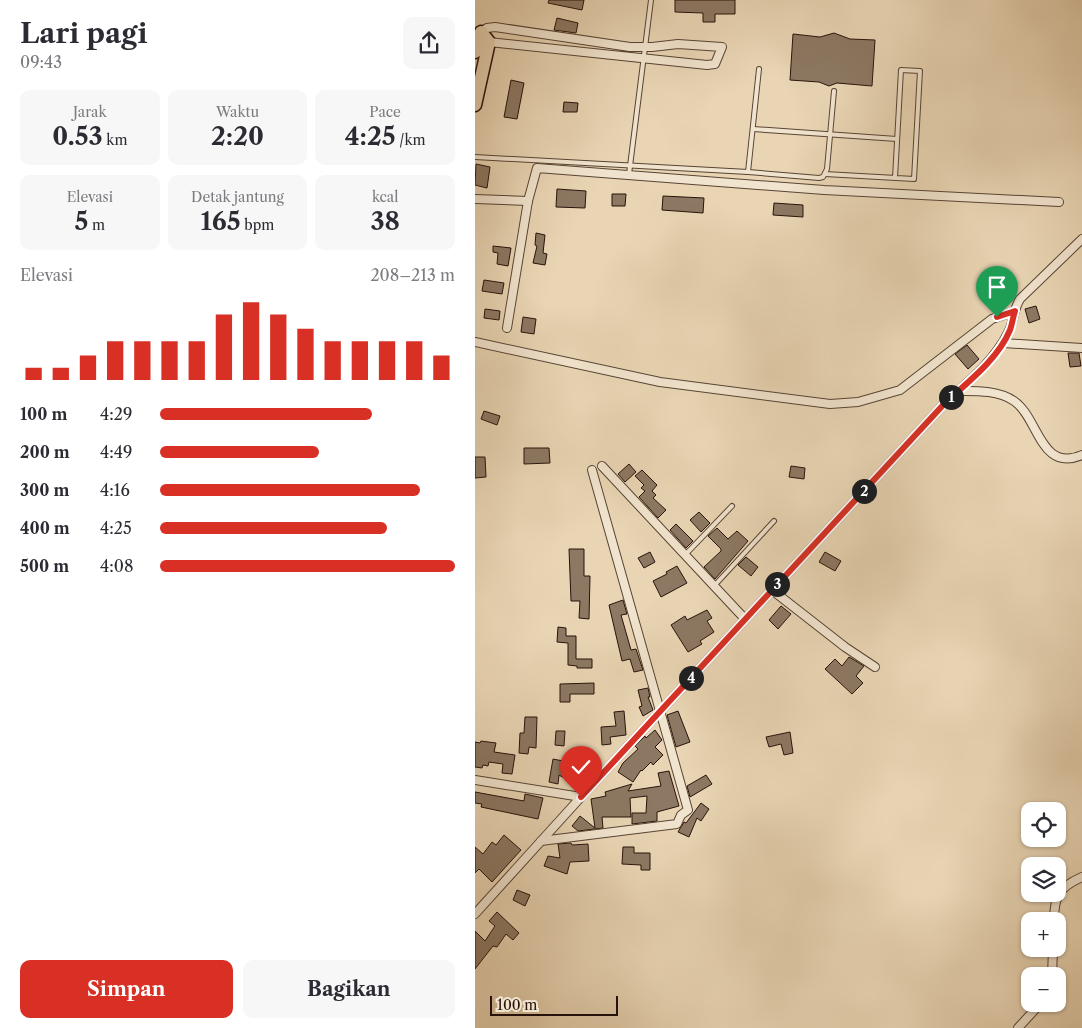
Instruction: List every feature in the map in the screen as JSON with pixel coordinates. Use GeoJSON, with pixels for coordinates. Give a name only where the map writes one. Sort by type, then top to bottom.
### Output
{"type":"FeatureCollection","features":[{"type":"Feature","properties":{"kind":"highway"},"geometry":{"type":"LineString","coordinates":[[475,52],[485,37]]}},
{"type":"Feature","properties":{"kind":"highway"},"geometry":{"type":"LineString","coordinates":[[475,105],[485,37]]}},
{"type":"Feature","properties":{"kind":"street"},"geometry":{"type":"LineString","coordinates":[[495,27],[630,47],[678,44],[722,47],[718,59],[712,65],[645,59],[485,37],[487,28],[495,27]]}},
{"type":"Feature","properties":{"kind":"street"},"geometry":{"type":"LineString","coordinates":[[507,328],[528,201],[537,168],[824,190],[1059,202]]}},
{"type":"Feature","properties":{"kind":"street"},"geometry":{"type":"LineString","coordinates":[[475,199],[528,201]]}},
{"type":"Feature","properties":{"kind":"street"},"geometry":{"type":"LineString","coordinates":[[475,914],[772,590],[978,372],[1003,343],[1010,330],[1016,305],[1025,293],[1082,239]]}},
{"type":"Feature","properties":{"kind":"street"},"geometry":{"type":"LineString","coordinates":[[475,342],[660,382],[830,404],[849,404],[900,390],[992,319],[1015,311]]}},
{"type":"Feature","properties":{"kind":"street"},"geometry":{"type":"LineString","coordinates":[[1003,343],[1082,348]]}},
{"type":"Feature","properties":{"kind":"street"},"geometry":{"type":"LineString","coordinates":[[958,391],[983,391],[999,394],[1015,401],[1048,451],[1058,457],[1070,458],[1082,455]]}},
{"type":"Feature","properties":{"kind":"street"},"geometry":{"type":"LineString","coordinates":[[602,466],[745,620]]}},
{"type":"Feature","properties":{"kind":"street"},"geometry":{"type":"LineString","coordinates":[[541,841],[679,823],[681,816],[688,809],[592,470]]}},
{"type":"Feature","properties":{"kind":"street"},"geometry":{"type":"LineString","coordinates":[[772,590],[845,647],[875,667]]}},
{"type":"Feature","properties":{"kind":"street"},"geometry":{"type":"LineString","coordinates":[[475,780],[581,797]]}},
{"type":"Feature","properties":{"kind":"street"},"geometry":{"type":"LineString","coordinates":[[1055,912],[1057,896],[1062,888],[1082,876]]}},
{"type":"Feature","properties":{"kind":"street"},"geometry":{"type":"LineString","coordinates":[[1018,1028],[1033,1012]]}},
{"type":"Feature","properties":{"kind":"lane"},"geometry":{"type":"LineString","coordinates":[[629,174],[647,47],[651,0]]}},
{"type":"Feature","properties":{"kind":"lane"},"geometry":{"type":"LineString","coordinates":[[748,172],[759,69]]}},
{"type":"Feature","properties":{"kind":"lane"},"geometry":{"type":"LineString","coordinates":[[475,157],[748,172],[819,178],[825,174],[895,178],[914,179],[921,71],[901,70],[895,178]]}},
{"type":"Feature","properties":{"kind":"lane"},"geometry":{"type":"LineString","coordinates":[[825,174],[834,91]]}},
{"type":"Feature","properties":{"kind":"lane"},"geometry":{"type":"LineString","coordinates":[[753,129],[897,139]]}},
{"type":"Feature","properties":{"kind":"lane"},"geometry":{"type":"LineString","coordinates":[[685,555],[732,506]]}},
{"type":"Feature","properties":{"kind":"lane"},"geometry":{"type":"LineString","coordinates":[[714,586],[774,520]]}},
{"type":"Feature","properties":{"kind":"building"},"geometry":{"type":"Polygon","coordinates":[[[549,0],[584,0],[582,10],[548,3],[549,0]]]}},
{"type":"Feature","properties":{"kind":"building"},"geometry":{"type":"Polygon","coordinates":[[[675,0],[735,0],[735,14],[715,14],[715,22],[703,22],[703,13],[675,12],[675,0]]]}},
{"type":"Feature","properties":{"kind":"building"},"geometry":{"type":"Polygon","coordinates":[[[557,18],[578,23],[576,33],[554,30],[557,18]]]}},
{"type":"Feature","properties":{"kind":"building"},"geometry":{"type":"Polygon","coordinates":[[[834,33],[850,39],[875,40],[872,86],[837,83],[829,86],[819,82],[790,80],[793,34],[820,37],[834,33]]]}},
{"type":"Feature","properties":{"kind":"building"},"geometry":{"type":"Polygon","coordinates":[[[511,80],[524,83],[517,119],[504,117],[511,80]]]}},
{"type":"Feature","properties":{"kind":"building"},"geometry":{"type":"Polygon","coordinates":[[[564,102],[578,103],[577,112],[563,112],[564,102]]]}},
{"type":"Feature","properties":{"kind":"building"},"geometry":{"type":"Polygon","coordinates":[[[476,164],[490,167],[487,188],[475,185],[476,164]]]}},
{"type":"Feature","properties":{"kind":"building"},"geometry":{"type":"Polygon","coordinates":[[[557,189],[586,191],[585,208],[556,207],[557,189]]]}},
{"type":"Feature","properties":{"kind":"building"},"geometry":{"type":"Polygon","coordinates":[[[612,194],[626,194],[625,206],[612,206],[612,194]]]}},
{"type":"Feature","properties":{"kind":"building"},"geometry":{"type":"Polygon","coordinates":[[[663,196],[704,198],[703,213],[662,210],[663,196]]]}},
{"type":"Feature","properties":{"kind":"building"},"geometry":{"type":"Polygon","coordinates":[[[774,203],[803,205],[803,217],[773,215],[774,203]]]}},
{"type":"Feature","properties":{"kind":"building"},"geometry":{"type":"Polygon","coordinates":[[[536,233],[545,235],[543,253],[547,254],[545,265],[533,263],[537,246],[535,245],[536,233]]]}},
{"type":"Feature","properties":{"kind":"building"},"geometry":{"type":"Polygon","coordinates":[[[493,246],[511,248],[508,266],[497,264],[498,253],[493,252],[493,246]]]}},
{"type":"Feature","properties":{"kind":"building"},"geometry":{"type":"Polygon","coordinates":[[[484,280],[504,283],[502,294],[482,291],[484,280]]]}},
{"type":"Feature","properties":{"kind":"building"},"geometry":{"type":"Polygon","coordinates":[[[1036,306],[1040,319],[1029,323],[1025,309],[1036,306]]]}},
{"type":"Feature","properties":{"kind":"building"},"geometry":{"type":"Polygon","coordinates":[[[485,309],[500,311],[499,320],[484,318],[485,309]]]}},
{"type":"Feature","properties":{"kind":"building"},"geometry":{"type":"Polygon","coordinates":[[[523,317],[536,319],[534,334],[521,332],[523,317]]]}},
{"type":"Feature","properties":{"kind":"building"},"geometry":{"type":"Polygon","coordinates":[[[967,345],[979,359],[968,369],[955,354],[967,345]]]}},
{"type":"Feature","properties":{"kind":"building"},"geometry":{"type":"Polygon","coordinates":[[[1068,353],[1079,353],[1081,366],[1070,367],[1068,353]]]}},
{"type":"Feature","properties":{"kind":"building"},"geometry":{"type":"Polygon","coordinates":[[[484,411],[500,416],[497,425],[481,419],[484,411]]]}},
{"type":"Feature","properties":{"kind":"building"},"geometry":{"type":"Polygon","coordinates":[[[524,448],[549,448],[550,463],[524,464],[524,448]]]}},
{"type":"Feature","properties":{"kind":"building"},"geometry":{"type":"Polygon","coordinates":[[[475,457],[485,457],[486,477],[475,478],[475,457]]]}},
{"type":"Feature","properties":{"kind":"building"},"geometry":{"type":"Polygon","coordinates":[[[629,464],[636,472],[625,482],[618,474],[629,464]]]}},
{"type":"Feature","properties":{"kind":"building"},"geometry":{"type":"Polygon","coordinates":[[[791,466],[805,468],[804,479],[789,477],[791,466]]]}},
{"type":"Feature","properties":{"kind":"building"},"geometry":{"type":"Polygon","coordinates":[[[642,470],[657,485],[652,491],[656,495],[653,498],[666,510],[658,518],[639,497],[645,491],[641,488],[644,485],[635,476],[642,470]]]}},
{"type":"Feature","properties":{"kind":"building"},"geometry":{"type":"Polygon","coordinates":[[[699,512],[710,523],[701,532],[690,520],[699,512]]]}},
{"type":"Feature","properties":{"kind":"building"},"geometry":{"type":"Polygon","coordinates":[[[676,524],[693,541],[686,548],[670,530],[676,524]]]}},
{"type":"Feature","properties":{"kind":"building"},"geometry":{"type":"Polygon","coordinates":[[[717,528],[728,539],[737,531],[748,541],[715,579],[704,567],[721,551],[708,536],[717,528]]]}},
{"type":"Feature","properties":{"kind":"building"},"geometry":{"type":"Polygon","coordinates":[[[569,549],[584,549],[584,576],[590,576],[589,619],[579,618],[580,601],[571,601],[569,549]]]}},
{"type":"Feature","properties":{"kind":"building"},"geometry":{"type":"Polygon","coordinates":[[[650,552],[655,562],[644,568],[638,558],[650,552]]]}},
{"type":"Feature","properties":{"kind":"building"},"geometry":{"type":"Polygon","coordinates":[[[825,552],[841,561],[835,571],[819,562],[825,552]]]}},
{"type":"Feature","properties":{"kind":"building"},"geometry":{"type":"Polygon","coordinates":[[[746,557],[758,567],[751,576],[738,565],[746,557]]]}},
{"type":"Feature","properties":{"kind":"building"},"geometry":{"type":"Polygon","coordinates":[[[677,566],[687,583],[661,597],[653,581],[677,566]]]}},
{"type":"Feature","properties":{"kind":"building"},"geometry":{"type":"Polygon","coordinates":[[[623,600],[627,614],[621,615],[631,650],[636,649],[643,670],[634,672],[630,659],[622,661],[609,605],[623,600]]]}},
{"type":"Feature","properties":{"kind":"building"},"geometry":{"type":"Polygon","coordinates":[[[781,606],[791,614],[778,629],[769,620],[781,606]]]}},
{"type":"Feature","properties":{"kind":"building"},"geometry":{"type":"Polygon","coordinates":[[[707,610],[712,618],[707,621],[714,632],[700,641],[702,644],[688,652],[671,625],[685,616],[687,620],[707,610]]]}},
{"type":"Feature","properties":{"kind":"building"},"geometry":{"type":"Polygon","coordinates":[[[558,627],[566,628],[566,636],[576,636],[576,659],[592,659],[592,668],[577,668],[577,666],[568,665],[568,643],[557,642],[558,627]]]}},
{"type":"Feature","properties":{"kind":"building"},"geometry":{"type":"Polygon","coordinates":[[[849,657],[864,666],[856,676],[863,683],[852,694],[825,669],[835,659],[842,666],[849,657]]]}},
{"type":"Feature","properties":{"kind":"building"},"geometry":{"type":"Polygon","coordinates":[[[594,683],[594,694],[570,694],[570,702],[560,702],[560,684],[594,683]]]}},
{"type":"Feature","properties":{"kind":"building"},"geometry":{"type":"Polygon","coordinates":[[[648,688],[650,697],[648,697],[653,710],[643,716],[639,707],[642,706],[638,690],[648,688]]]}},
{"type":"Feature","properties":{"kind":"building"},"geometry":{"type":"Polygon","coordinates":[[[624,711],[626,735],[610,737],[611,744],[602,745],[601,727],[616,726],[614,712],[624,711]]]}},
{"type":"Feature","properties":{"kind":"building"},"geometry":{"type":"Polygon","coordinates":[[[678,711],[690,742],[676,747],[667,715],[678,711]]]}},
{"type":"Feature","properties":{"kind":"building"},"geometry":{"type":"Polygon","coordinates":[[[525,717],[537,717],[536,748],[529,747],[528,754],[519,753],[520,733],[524,733],[525,717]]]}},
{"type":"Feature","properties":{"kind":"building"},"geometry":{"type":"Polygon","coordinates":[[[655,730],[662,740],[655,747],[663,755],[653,765],[651,762],[641,770],[633,782],[618,772],[623,763],[638,749],[635,746],[645,736],[646,738],[655,730]]]}},
{"type":"Feature","properties":{"kind":"building"},"geometry":{"type":"Polygon","coordinates":[[[556,731],[565,731],[564,746],[555,745],[556,731]]]}},
{"type":"Feature","properties":{"kind":"building"},"geometry":{"type":"Polygon","coordinates":[[[790,732],[793,753],[784,755],[781,744],[769,747],[766,737],[790,732]]]}},
{"type":"Feature","properties":{"kind":"building"},"geometry":{"type":"Polygon","coordinates":[[[481,741],[496,743],[494,752],[515,755],[512,774],[502,773],[503,764],[489,762],[488,766],[483,765],[482,768],[475,767],[475,742],[480,743],[481,741]]]}},
{"type":"Feature","properties":{"kind":"building"},"geometry":{"type":"Polygon","coordinates":[[[582,753],[597,763],[580,787],[559,775],[558,784],[549,782],[553,759],[563,761],[573,767],[582,753]]]}},
{"type":"Feature","properties":{"kind":"building"},"geometry":{"type":"Polygon","coordinates":[[[669,771],[679,806],[657,812],[657,821],[632,824],[632,813],[646,813],[647,796],[630,798],[631,817],[602,817],[603,828],[578,831],[572,826],[580,816],[595,828],[591,799],[606,796],[605,792],[632,784],[628,791],[661,786],[658,773],[669,771]]]}},
{"type":"Feature","properties":{"kind":"building"},"geometry":{"type":"Polygon","coordinates":[[[706,775],[712,784],[690,797],[687,786],[706,775]]]}},
{"type":"Feature","properties":{"kind":"building"},"geometry":{"type":"Polygon","coordinates":[[[475,792],[524,801],[525,794],[543,798],[538,819],[481,807],[482,804],[475,803],[475,792]]]}},
{"type":"Feature","properties":{"kind":"building"},"geometry":{"type":"Polygon","coordinates":[[[701,803],[709,809],[701,821],[697,818],[689,837],[678,832],[684,822],[686,823],[701,803]]]}},
{"type":"Feature","properties":{"kind":"building"},"geometry":{"type":"Polygon","coordinates":[[[504,835],[521,850],[492,882],[479,869],[475,873],[475,847],[483,854],[492,842],[496,845],[504,835]]]}},
{"type":"Feature","properties":{"kind":"building"},"geometry":{"type":"Polygon","coordinates":[[[571,843],[572,845],[588,844],[589,861],[570,862],[567,874],[544,866],[548,856],[560,858],[558,844],[571,843]]]}},
{"type":"Feature","properties":{"kind":"building"},"geometry":{"type":"Polygon","coordinates":[[[623,847],[634,847],[634,853],[650,853],[650,870],[641,870],[641,865],[622,864],[623,847]]]}},
{"type":"Feature","properties":{"kind":"building"},"geometry":{"type":"Polygon","coordinates":[[[517,890],[530,895],[525,906],[513,900],[517,890]]]}},
{"type":"Feature","properties":{"kind":"building"},"geometry":{"type":"Polygon","coordinates":[[[497,912],[519,933],[513,940],[506,934],[497,947],[493,946],[475,969],[475,931],[485,941],[495,926],[489,921],[497,912]]]}},
{"type":"Feature","properties":{"kind":"route"},"geometry":{"type":"LineString","coordinates":[[581,797],[945,403],[978,372],[999,348],[1010,330],[1015,311],[997,317]]}}]}
